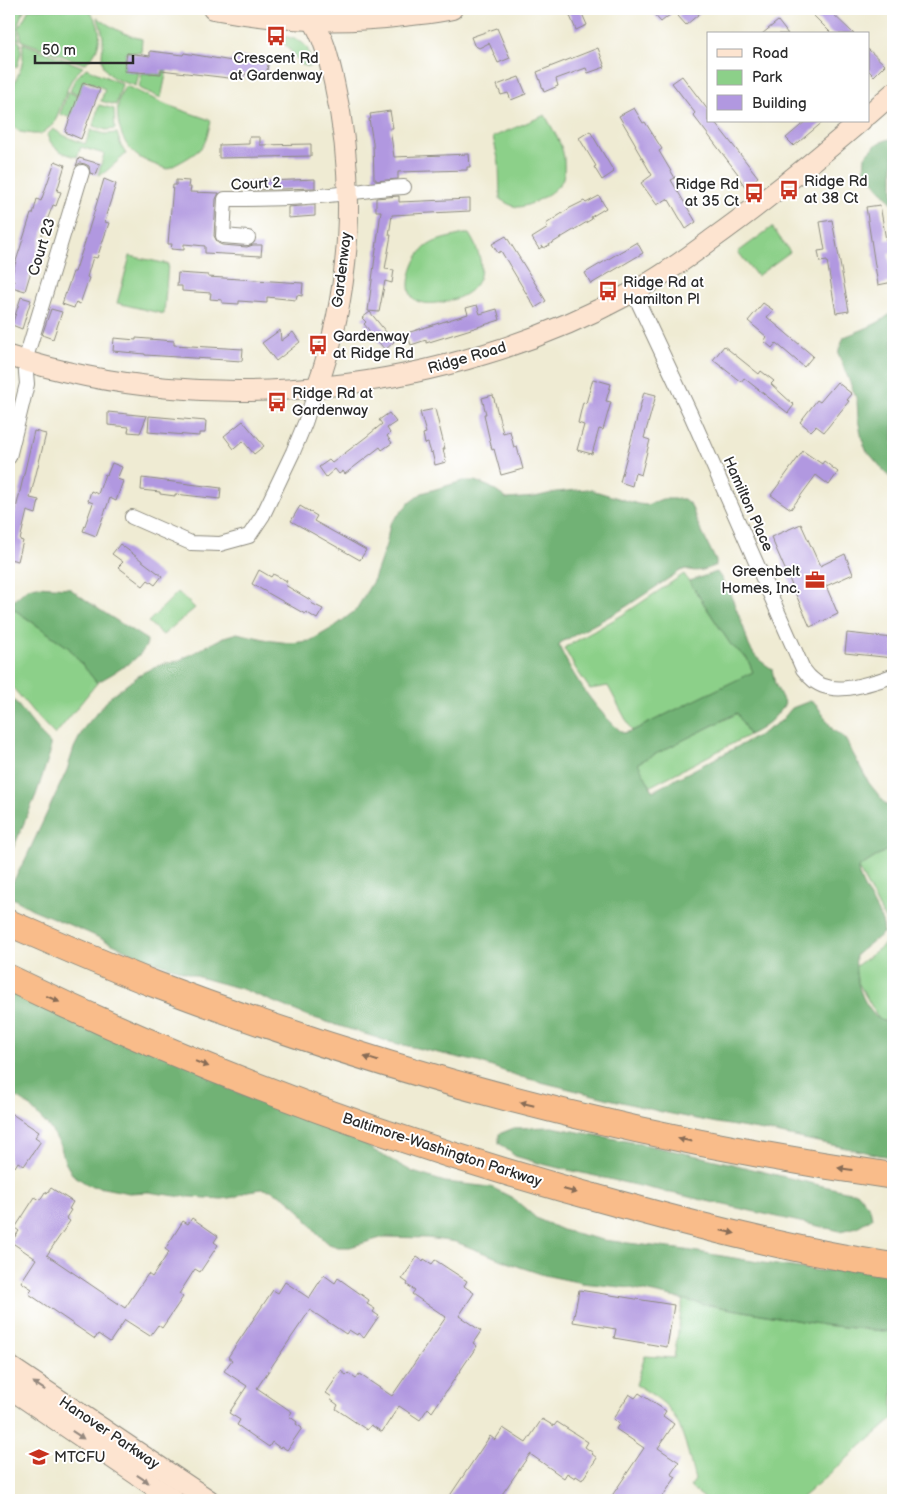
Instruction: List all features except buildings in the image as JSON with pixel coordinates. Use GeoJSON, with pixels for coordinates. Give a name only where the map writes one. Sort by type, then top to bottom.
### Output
{"type":"FeatureCollection","features":[{"type":"Feature","properties":{"kind":"highway"},"geometry":{"type":"LineString","coordinates":[[9,923],[172,990],[337,1048],[447,1082],[525,1103],[693,1142],[809,1164],[893,1176]]}},
{"type":"Feature","properties":{"kind":"highway","name":"Baltimore-Washington Parkway"},"geometry":{"type":"LineString","coordinates":[[9,978],[126,1033],[216,1070],[306,1105],[418,1144],[561,1189],[676,1220],[794,1247],[893,1266]]}},
{"type":"Feature","properties":{"kind":"street"},"geometry":{"type":"LineString","coordinates":[[213,9],[253,15],[310,15],[366,21],[452,9]]}},
{"type":"Feature","properties":{"kind":"street","name":"Gardenway"},"geometry":{"type":"LineString","coordinates":[[132,517],[191,543],[220,544],[249,536],[263,515],[306,423],[327,360],[336,321],[348,224],[346,166],[338,100],[322,36],[310,15]]}},
{"type":"Feature","properties":{"kind":"street"},"geometry":{"type":"LineString","coordinates":[[870,113],[893,93]]}},
{"type":"Feature","properties":{"kind":"street","name":"Ridge Road"},"geometry":{"type":"LineString","coordinates":[[17,359],[93,377],[146,386],[186,390],[297,389],[317,387],[404,375],[460,362],[572,322],[633,292],[733,225],[860,122]]}},
{"type":"Feature","properties":{"kind":"street","name":"Court 23"},"geometry":{"type":"LineString","coordinates":[[9,457],[27,384],[17,359],[82,172]]}},
{"type":"Feature","properties":{"kind":"street"},"geometry":{"type":"LineString","coordinates":[[347,192],[404,187]]}},
{"type":"Feature","properties":{"kind":"street","name":"Court 2"},"geometry":{"type":"LineString","coordinates":[[248,238],[223,236],[225,199],[279,199],[326,196],[347,192]]}},
{"type":"Feature","properties":{"kind":"street","name":"Hamilton Place"},"geometry":{"type":"LineString","coordinates":[[633,292],[691,415],[803,669],[811,679],[820,685],[834,688],[856,687],[893,676]]}},
{"type":"Feature","properties":{"kind":"street","name":"Hanover Parkway"},"geometry":{"type":"LineString","coordinates":[[9,1366],[209,1500]]}},
{"type":"Feature","properties":{"kind":"street","name":"Hanover Parkway"},"geometry":{"type":"LineString","coordinates":[[9,1388],[174,1500]]}},
{"type":"Feature","properties":{"kind":"green space"},"geometry":{"type":"Polygon","coordinates":[[[9,9],[25,9],[18,24],[20,40],[9,36],[9,9]]]}},
{"type":"Feature","properties":{"kind":"green space"},"geometry":{"type":"Polygon","coordinates":[[[29,9],[87,9],[93,15],[99,30],[98,45],[90,59],[84,64],[22,41],[19,28],[29,9]]]}},
{"type":"Feature","properties":{"kind":"green space"},"geometry":{"type":"Polygon","coordinates":[[[97,17],[119,31],[142,39],[141,53],[126,53],[124,70],[139,73],[136,86],[115,79],[106,70],[102,61],[103,34],[97,17]]]}},
{"type":"Feature","properties":{"kind":"green space"},"geometry":{"type":"Polygon","coordinates":[[[284,36],[302,42],[308,49],[310,67],[302,65],[284,43],[284,36]]]}},
{"type":"Feature","properties":{"kind":"green space"},"geometry":{"type":"Polygon","coordinates":[[[9,38],[20,42],[21,53],[17,67],[9,64],[12,53],[9,51],[9,38]]]}},
{"type":"Feature","properties":{"kind":"green space"},"geometry":{"type":"Polygon","coordinates":[[[23,43],[83,67],[73,77],[54,124],[41,134],[20,132],[9,122],[9,96],[21,68],[23,43]]]}},
{"type":"Feature","properties":{"kind":"green space"},"geometry":{"type":"Polygon","coordinates":[[[86,68],[122,84],[116,105],[101,101],[105,89],[85,80],[78,94],[70,91],[75,79],[86,68]]]}},
{"type":"Feature","properties":{"kind":"green space"},"geometry":{"type":"Polygon","coordinates":[[[163,70],[167,70],[161,98],[139,88],[142,73],[162,75],[163,70]]]}},
{"type":"Feature","properties":{"kind":"green space"},"geometry":{"type":"Polygon","coordinates":[[[126,86],[167,105],[210,120],[211,122],[203,145],[189,157],[167,169],[150,163],[135,154],[124,139],[118,121],[121,93],[126,86]]]}},
{"type":"Feature","properties":{"kind":"green space"},"geometry":{"type":"Polygon","coordinates":[[[68,92],[79,96],[71,118],[60,114],[68,92]]]}},
{"type":"Feature","properties":{"kind":"green space"},"geometry":{"type":"Polygon","coordinates":[[[99,105],[114,109],[115,129],[106,130],[93,126],[99,105]]]}},
{"type":"Feature","properties":{"kind":"green space"},"geometry":{"type":"Polygon","coordinates":[[[545,115],[563,152],[563,178],[556,188],[537,201],[518,207],[511,205],[500,199],[499,163],[493,137],[545,115]]]}},
{"type":"Feature","properties":{"kind":"green space"},"geometry":{"type":"Polygon","coordinates":[[[53,129],[85,144],[91,130],[105,134],[117,133],[126,154],[104,173],[98,175],[104,154],[81,147],[77,157],[62,152],[52,144],[47,135],[53,129]]]}},
{"type":"Feature","properties":{"kind":"green space"},"geometry":{"type":"Polygon","coordinates":[[[893,138],[893,204],[864,170],[865,156],[878,143],[893,138]]]}},
{"type":"Feature","properties":{"kind":"green space"},"geometry":{"type":"Polygon","coordinates":[[[772,227],[790,252],[757,276],[738,252],[772,227]]]}},
{"type":"Feature","properties":{"kind":"green space"},"geometry":{"type":"Polygon","coordinates":[[[469,234],[480,257],[481,268],[475,286],[468,293],[444,302],[423,303],[417,301],[409,290],[409,285],[410,275],[417,257],[433,242],[469,234]]]}},
{"type":"Feature","properties":{"kind":"green space"},"geometry":{"type":"Polygon","coordinates":[[[130,256],[168,264],[164,314],[117,303],[130,256]]]}},
{"type":"Feature","properties":{"kind":"green space"},"geometry":{"type":"Polygon","coordinates":[[[893,311],[893,481],[866,450],[858,419],[857,400],[838,353],[844,337],[877,323],[893,311]]]}},
{"type":"Feature","properties":{"kind":"green space"},"geometry":{"type":"Polygon","coordinates":[[[463,481],[475,481],[490,487],[507,499],[588,489],[638,504],[647,505],[662,499],[684,499],[691,505],[716,561],[716,565],[701,570],[686,569],[680,571],[621,610],[560,643],[559,646],[571,670],[604,715],[623,733],[632,731],[753,672],[747,658],[731,645],[689,581],[717,572],[726,585],[750,648],[758,659],[772,669],[775,684],[785,704],[769,722],[749,735],[737,713],[638,763],[653,791],[756,737],[781,721],[792,708],[810,701],[816,704],[833,730],[844,737],[869,783],[893,816],[893,846],[858,868],[859,876],[881,920],[883,933],[856,955],[856,971],[859,987],[865,1002],[875,1016],[893,1025],[893,1157],[662,1112],[521,1077],[478,1062],[390,1042],[308,1016],[242,989],[202,978],[136,955],[32,909],[9,896],[10,887],[25,860],[67,770],[74,748],[84,728],[111,696],[144,672],[163,664],[178,661],[224,637],[237,633],[290,643],[310,641],[334,627],[356,610],[374,579],[386,545],[390,524],[409,503],[422,493],[463,481]]]}},
{"type":"Feature","properties":{"kind":"green space"},"geometry":{"type":"Polygon","coordinates":[[[684,574],[731,645],[747,658],[753,672],[632,731],[608,686],[590,689],[564,648],[624,614],[684,574]]]}},
{"type":"Feature","properties":{"kind":"green space"},"geometry":{"type":"Polygon","coordinates":[[[37,586],[69,588],[147,640],[146,646],[135,659],[97,683],[69,648],[11,607],[11,603],[28,588],[37,586]]]}},
{"type":"Feature","properties":{"kind":"green space"},"geometry":{"type":"Polygon","coordinates":[[[178,592],[195,608],[163,635],[148,622],[178,592]]]}},
{"type":"Feature","properties":{"kind":"green space"},"geometry":{"type":"Polygon","coordinates":[[[9,606],[69,648],[97,683],[55,735],[9,683],[9,606]]]}},
{"type":"Feature","properties":{"kind":"green space"},"geometry":{"type":"Polygon","coordinates":[[[9,694],[50,743],[50,753],[36,795],[9,858],[9,694]]]}},
{"type":"Feature","properties":{"kind":"green space"},"geometry":{"type":"Polygon","coordinates":[[[738,713],[749,735],[649,787],[637,763],[738,713]]]}},
{"type":"Feature","properties":{"kind":"green space"},"geometry":{"type":"Polygon","coordinates":[[[893,846],[893,924],[889,927],[858,868],[893,846]]]}},
{"type":"Feature","properties":{"kind":"green space"},"geometry":{"type":"Polygon","coordinates":[[[893,938],[893,1015],[881,1023],[851,970],[893,938]]]}},
{"type":"Feature","properties":{"kind":"green space"},"geometry":{"type":"Polygon","coordinates":[[[9,978],[306,1105],[375,1151],[413,1172],[445,1182],[491,1187],[513,1198],[536,1218],[562,1230],[603,1240],[686,1250],[821,1271],[893,1266],[893,1332],[824,1325],[703,1304],[631,1288],[582,1283],[544,1275],[456,1242],[427,1238],[384,1237],[350,1247],[338,1247],[329,1244],[317,1233],[297,1207],[286,1198],[271,1190],[248,1191],[235,1197],[222,1199],[148,1192],[129,1193],[88,1185],[72,1174],[65,1162],[60,1144],[49,1127],[28,1105],[9,1092],[9,978]]]}},
{"type":"Feature","properties":{"kind":"green space"},"geometry":{"type":"Polygon","coordinates":[[[552,1127],[684,1153],[835,1189],[857,1192],[870,1208],[872,1218],[857,1227],[840,1231],[542,1164],[515,1156],[499,1143],[499,1134],[514,1128],[552,1127]]]}},
{"type":"Feature","properties":{"kind":"green space"},"geometry":{"type":"Polygon","coordinates":[[[683,1299],[824,1325],[893,1332],[893,1419],[799,1500],[707,1500],[690,1487],[695,1480],[686,1444],[675,1417],[663,1403],[636,1385],[645,1356],[674,1358],[683,1299]]]}},
{"type":"Feature","properties":{"kind":"place","name":"Crescent Rd at Gardenway"},"geometry":{"type":"Point","coordinates":[276,36]}},
{"type":"Feature","properties":{"kind":"place","name":"Ridge Rd at 38 Ct"},"geometry":{"type":"Point","coordinates":[789,190]}},
{"type":"Feature","properties":{"kind":"place","name":"Ridge Rd at 35 Ct"},"geometry":{"type":"Point","coordinates":[754,193]}},
{"type":"Feature","properties":{"kind":"place","name":"Ridge Rd at Hamilton Pl"},"geometry":{"type":"Point","coordinates":[608,291]}},
{"type":"Feature","properties":{"kind":"place","name":"Gardenway at Ridge Rd"},"geometry":{"type":"Point","coordinates":[318,345]}},
{"type":"Feature","properties":{"kind":"place","name":"Ridge Rd at Gardenway"},"geometry":{"type":"Point","coordinates":[277,402]}},
{"type":"Feature","properties":{"kind":"place","name":"Greenbelt Homes, Inc."},"geometry":{"type":"Point","coordinates":[815,580]}},
{"type":"Feature","properties":{"kind":"place","name":"MTCFU"},"geometry":{"type":"Point","coordinates":[39,1457]}}]}
